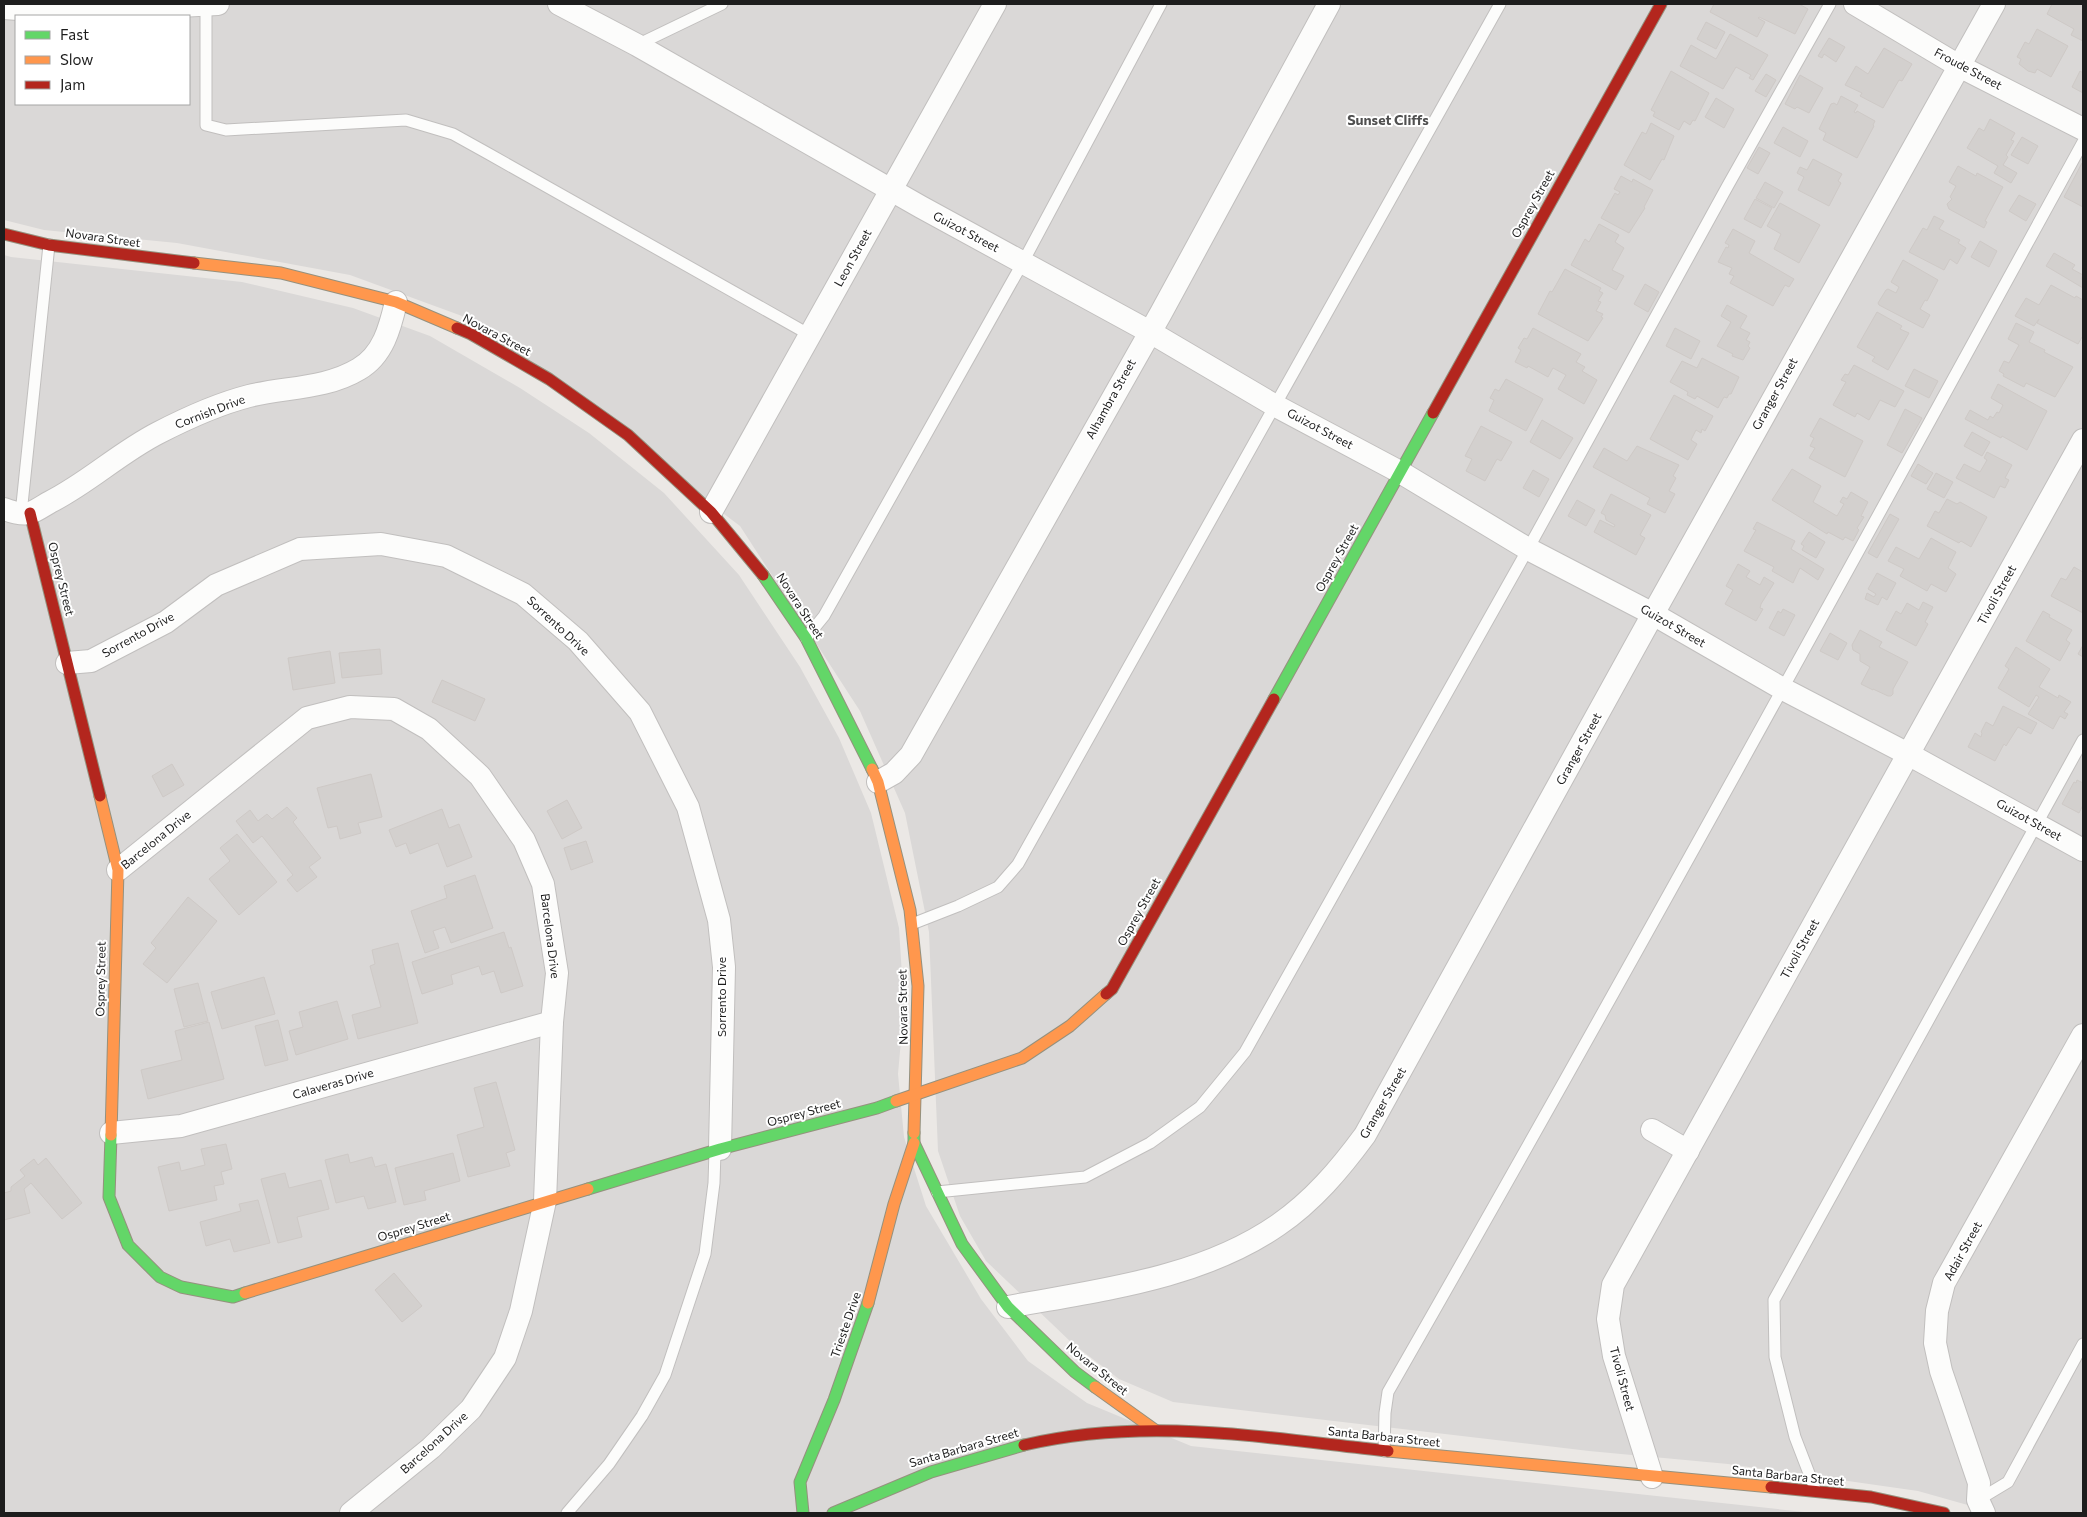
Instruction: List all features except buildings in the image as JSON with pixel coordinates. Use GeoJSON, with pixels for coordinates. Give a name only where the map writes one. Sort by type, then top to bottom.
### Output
{"type":"FeatureCollection","features":[{"type":"Feature","properties":{"kind":"street","name":"Guizot Street"},"geometry":{"type":"LineString","coordinates":[[559,4],[891,190],[1150,332],[1274,405],[1400,472],[1528,549],[1653,614],[1783,690],[1908,754],[2083,850]]}},
{"type":"Feature","properties":{"kind":"street","name":"Leon Street"},"geometry":{"type":"LineString","coordinates":[[711,512],[730,482],[995,4]]}},
{"type":"Feature","properties":{"kind":"street","name":"Alhambra Street"},"geometry":{"type":"LineString","coordinates":[[878,782],[894,773],[911,755],[1150,332],[1329,4]]}},
{"type":"Feature","properties":{"kind":"street","name":"Osprey Street"},"geometry":{"type":"LineString","coordinates":[[18,512],[67,663],[118,870],[109,1198],[128,1245],[160,1277],[181,1287],[233,1297],[718,1150],[877,1108],[1022,1058],[1070,1026],[1112,989],[1660,4]]}},
{"type":"Feature","properties":{"kind":"street","name":"Froude Street"},"geometry":{"type":"LineString","coordinates":[[1855,4],[1959,66],[2083,129]]}},
{"type":"Feature","properties":{"kind":"street","name":"Granger Street"},"geometry":{"type":"LineString","coordinates":[[1008,1307],[1136,1282],[1186,1270],[1227,1253],[1278,1225],[1311,1198],[1339,1170],[1365,1135],[1653,614],[1994,4]]}},
{"type":"Feature","properties":{"kind":"street"},"geometry":{"type":"LineString","coordinates":[[4,8],[61,12],[212,5]]}},
{"type":"Feature","properties":{"kind":"street","name":"Novara Street"},"geometry":{"type":"LineString","coordinates":[[4,234],[50,245],[281,273],[396,302],[471,334],[549,379],[628,435],[711,512],[764,577],[806,638],[878,782],[912,924],[918,986],[914,1143],[962,1244],[1008,1307],[1075,1372],[1156,1430]]}},
{"type":"Feature","properties":{"kind":"street","name":"Cornish Drive"},"geometry":{"type":"LineString","coordinates":[[18,512],[69,492],[116,458],[157,433],[202,412],[249,396],[326,383],[359,369],[376,354],[389,334],[396,302]]}},
{"type":"Feature","properties":{"kind":"street","name":"Tivoli Street"},"geometry":{"type":"LineString","coordinates":[[1652,1477],[1614,1356],[1608,1319],[1613,1285],[2083,440]]}},
{"type":"Feature","properties":{"kind":"street","name":"Sorrento Drive"},"geometry":{"type":"LineString","coordinates":[[67,663],[91,660],[166,622],[216,584],[300,549],[381,544],[446,556],[523,594],[578,641],[640,712],[688,807],[720,920],[724,967],[718,1150]]}},
{"type":"Feature","properties":{"kind":"street","name":"Barcelona Drive"},"geometry":{"type":"LineString","coordinates":[[118,870],[307,718],[350,707],[394,709],[429,729],[480,776],[524,840],[543,884],[557,972],[552,1022],[545,1201],[522,1311],[505,1358],[471,1409],[431,1448],[351,1513]]}},
{"type":"Feature","properties":{"kind":"street","name":"Calaveras Drive"},"geometry":{"type":"LineString","coordinates":[[111,1133],[181,1126],[552,1022]]}},
{"type":"Feature","properties":{"kind":"street","name":"Adair Street"},"geometry":{"type":"LineString","coordinates":[[1981,1507],[1979,1483],[1941,1371],[1935,1344],[1937,1311],[1944,1282],[2083,1035]]}},
{"type":"Feature","properties":{"kind":"street"},"geometry":{"type":"LineString","coordinates":[[1652,1130],[1688,1151]]}},
{"type":"Feature","properties":{"kind":"street","name":"Trieste Drive"},"geometry":{"type":"LineString","coordinates":[[803,1513],[800,1482],[834,1400],[867,1308],[894,1204],[914,1143]]}},
{"type":"Feature","properties":{"kind":"street","name":"Santa Barbara Street"},"geometry":{"type":"LineString","coordinates":[[833,1513],[909,1478],[984,1454],[1067,1437],[1106,1432],[1156,1430],[1234,1435],[1652,1477],[1816,1491],[1918,1505],[1944,1513]]}},
{"type":"Feature","properties":{"kind":"lane"},"geometry":{"type":"LineString","coordinates":[[637,46],[722,4]]}},
{"type":"Feature","properties":{"kind":"lane"},"geometry":{"type":"LineString","coordinates":[[806,638],[824,616],[1023,262],[1161,4]]}},
{"type":"Feature","properties":{"kind":"lane"},"geometry":{"type":"LineString","coordinates":[[912,924],[958,906],[998,887],[1018,864],[1500,4]]}},
{"type":"Feature","properties":{"kind":"lane"},"geometry":{"type":"LineString","coordinates":[[937,1192],[1085,1177],[1150,1143],[1200,1107],[1245,1052],[1528,549],[1830,4]]}},
{"type":"Feature","properties":{"kind":"lane"},"geometry":{"type":"LineString","coordinates":[[212,5],[206,125],[226,130],[406,120],[437,128],[453,134],[490,154],[810,335]]}},
{"type":"Feature","properties":{"kind":"lane"},"geometry":{"type":"LineString","coordinates":[[1384,1451],[1385,1413],[1388,1392],[1539,1128],[1783,690],[2083,142]]}},
{"type":"Feature","properties":{"kind":"lane"},"geometry":{"type":"LineString","coordinates":[[18,512],[50,245]]}},
{"type":"Feature","properties":{"kind":"lane"},"geometry":{"type":"LineString","coordinates":[[1816,1491],[1795,1438],[1775,1357],[1774,1300],[2083,740]]}},
{"type":"Feature","properties":{"kind":"lane"},"geometry":{"type":"LineString","coordinates":[[567,1513],[609,1464],[642,1416],[665,1375],[705,1254],[718,1150]]}},
{"type":"Feature","properties":{"kind":"lane"},"geometry":{"type":"LineString","coordinates":[[1981,1507],[2008,1482],[2083,1344]]}},
{"type":"Feature","properties":{"kind":"shaded area","name":"Sunset Cliffs"},"geometry":{"type":"Polygon","coordinates":[[[4,4],[2083,4],[2083,1513],[1996,1513],[1918,1491],[1728,1464],[1589,1451],[1173,1402],[1119,1379],[1073,1344],[986,1261],[960,1216],[938,1151],[929,932],[905,813],[860,711],[740,526],[462,316],[350,275],[177,243],[44,230],[4,220],[4,4]]]}},
{"type":"Feature","properties":{"kind":"shaded area"},"geometry":{"type":"Polygon","coordinates":[[[4,255],[242,282],[353,308],[430,336],[520,388],[589,433],[664,493],[739,575],[800,667],[839,738],[871,813],[899,928],[904,1007],[898,1074],[904,1137],[926,1206],[981,1299],[1028,1361],[1087,1403],[1191,1446],[1814,1513],[4,1513],[4,255]]]}},
{"type":"Feature","properties":{"kind":"traffic: fast"},"geometry":{"type":"LineString","coordinates":[[1274,699],[1433,413]]}},
{"type":"Feature","properties":{"kind":"traffic: fast"},"geometry":{"type":"LineString","coordinates":[[763,575],[806,638],[872,769]]}},
{"type":"Feature","properties":{"kind":"traffic: fast"},"geometry":{"type":"LineString","coordinates":[[588,1189],[720,1149],[877,1108],[896,1101]]}},
{"type":"Feature","properties":{"kind":"traffic: fast"},"geometry":{"type":"LineString","coordinates":[[914,1133],[914,1143],[962,1244],[1008,1307],[1075,1372],[1095,1387]]}},
{"type":"Feature","properties":{"kind":"traffic: fast"},"geometry":{"type":"LineString","coordinates":[[111,1135],[109,1197],[128,1245],[160,1277],[181,1287],[233,1297],[245,1293]]}},
{"type":"Feature","properties":{"kind":"traffic: fast"},"geometry":{"type":"LineString","coordinates":[[803,1513],[800,1482],[834,1400],[868,1303]]}},
{"type":"Feature","properties":{"kind":"traffic: fast"},"geometry":{"type":"LineString","coordinates":[[833,1513],[931,1472],[1024,1445]]}},
{"type":"Feature","properties":{"kind":"traffic: slow"},"geometry":{"type":"LineString","coordinates":[[194,263],[281,273],[396,302],[457,328]]}},
{"type":"Feature","properties":{"kind":"traffic: slow"},"geometry":{"type":"LineString","coordinates":[[872,769],[878,782],[910,910],[918,986],[914,1133]]}},
{"type":"Feature","properties":{"kind":"traffic: slow"},"geometry":{"type":"LineString","coordinates":[[100,796],[118,870],[111,1135]]}},
{"type":"Feature","properties":{"kind":"traffic: slow"},"geometry":{"type":"LineString","coordinates":[[896,1101],[1022,1058],[1070,1026],[1106,994]]}},
{"type":"Feature","properties":{"kind":"traffic: slow"},"geometry":{"type":"LineString","coordinates":[[868,1303],[894,1204],[914,1143]]}},
{"type":"Feature","properties":{"kind":"traffic: slow"},"geometry":{"type":"LineString","coordinates":[[245,1293],[588,1189]]}},
{"type":"Feature","properties":{"kind":"traffic: slow"},"geometry":{"type":"LineString","coordinates":[[1095,1387],[1155,1430]]}},
{"type":"Feature","properties":{"kind":"traffic: slow"},"geometry":{"type":"LineString","coordinates":[[1388,1451],[1771,1487]]}},
{"type":"Feature","properties":{"kind":"traffic: jam"},"geometry":{"type":"LineString","coordinates":[[1433,413],[1661,4]]}},
{"type":"Feature","properties":{"kind":"traffic: jam"},"geometry":{"type":"LineString","coordinates":[[4,234],[49,245],[194,263]]}},
{"type":"Feature","properties":{"kind":"traffic: jam"},"geometry":{"type":"LineString","coordinates":[[457,328],[471,334],[549,379],[628,435],[711,512],[763,575]]}},
{"type":"Feature","properties":{"kind":"traffic: jam"},"geometry":{"type":"LineString","coordinates":[[30,513],[100,796]]}},
{"type":"Feature","properties":{"kind":"traffic: jam"},"geometry":{"type":"LineString","coordinates":[[1106,994],[1112,989],[1274,699]]}},
{"type":"Feature","properties":{"kind":"traffic: jam"},"geometry":{"type":"LineString","coordinates":[[1024,1445],[1070,1436],[1161,1431],[1206,1432],[1388,1451]]}},
{"type":"Feature","properties":{"kind":"traffic: jam"},"geometry":{"type":"LineString","coordinates":[[1771,1487],[1871,1497],[1944,1513]]}},
{"type":"Feature","properties":{"kind":"district","name":"Sunset Cliffs"},"geometry":{"type":"Point","coordinates":[1388,120]}}]}
